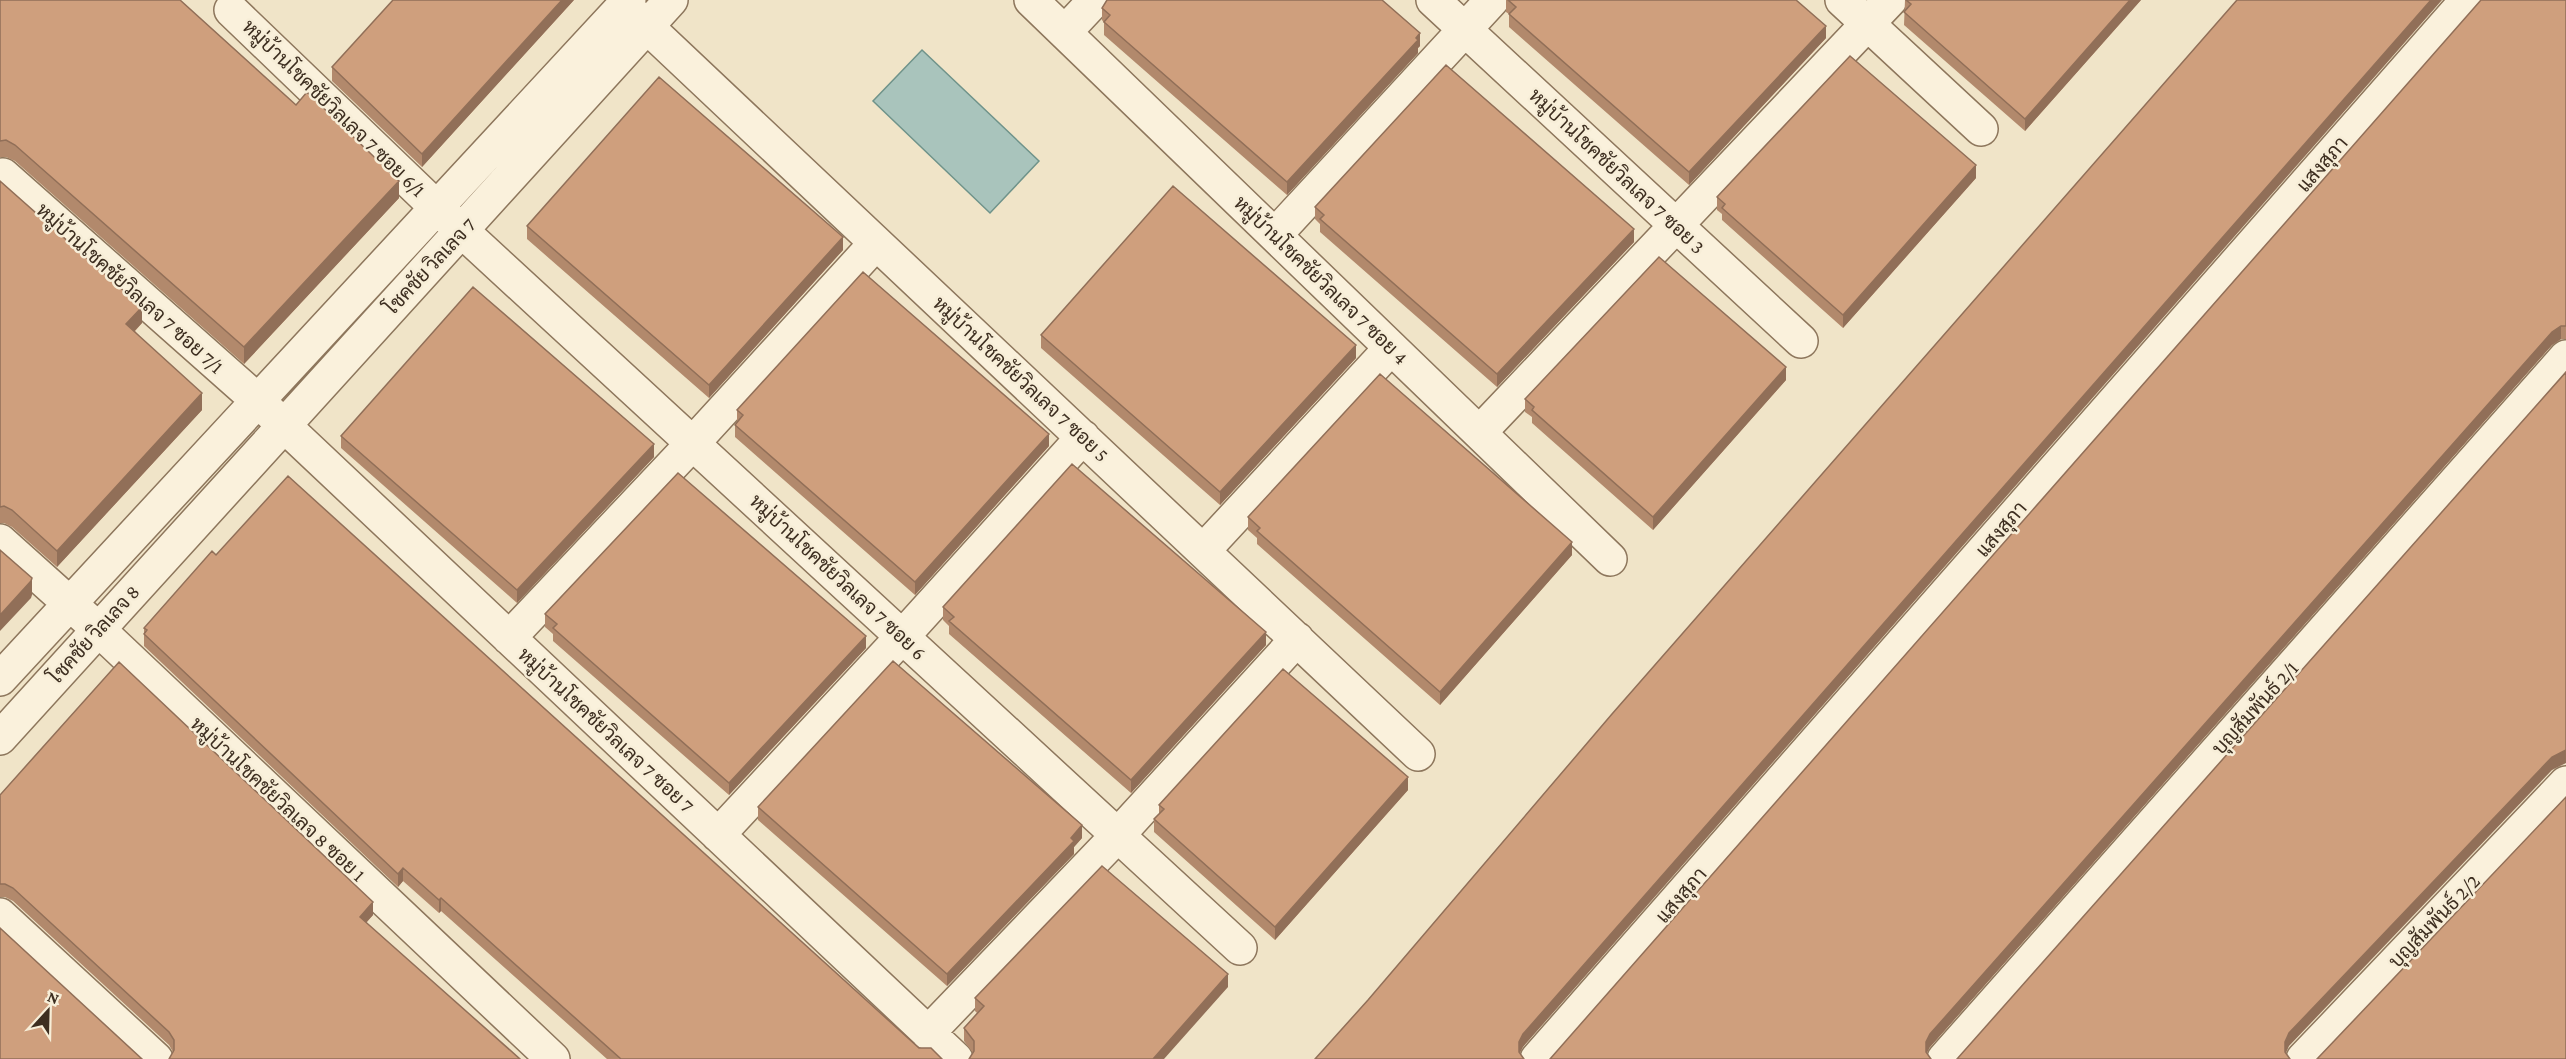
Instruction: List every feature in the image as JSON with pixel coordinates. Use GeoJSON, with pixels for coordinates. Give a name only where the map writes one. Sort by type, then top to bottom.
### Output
{"type":"FeatureCollection","features":[{"type":"Feature","properties":{"kind":"street","name":"โชคชัย วิลเลจ 7"},"geometry":{"type":"LineString","coordinates":[[168,496],[436,207],[633,10],[671,0]]}},
{"type":"Feature","properties":{"kind":"street","name":"หมู่บ้านโชคชัยวิลเลจ 7 ซอย 4"},"geometry":{"type":"LineString","coordinates":[[1031,0],[1610,559]]}},
{"type":"Feature","properties":{"kind":"street"},"geometry":{"type":"LineString","coordinates":[[1065,32],[1095,0]]}},
{"type":"Feature","properties":{"kind":"street","name":"หมู่บ้านโชคชัยวิลเลจ 7 ซอย 3"},"geometry":{"type":"LineString","coordinates":[[1433,0],[1801,341]]}},
{"type":"Feature","properties":{"kind":"street"},"geometry":{"type":"LineString","coordinates":[[1275,235],[1492,0]]}},
{"type":"Feature","properties":{"kind":"street"},"geometry":{"type":"LineString","coordinates":[[1842,0],[1981,129]]}},
{"type":"Feature","properties":{"kind":"street"},"geometry":{"type":"LineString","coordinates":[[1480,432],[1890,0]]}},
{"type":"Feature","properties":{"kind":"street","name":"แสงสุภา"},"geometry":{"type":"LineString","coordinates":[[1537,1059],[2467,0]]}},
{"type":"Feature","properties":{"kind":"street","name":"หมู่บ้านโชคชัยวิลเลจ 7 ซอย 6/1"},"geometry":{"type":"LineString","coordinates":[[231,10],[436,207]]}},
{"type":"Feature","properties":{"kind":"street","name":"โชคชัย วิลเลจ 7"},"geometry":{"type":"LineString","coordinates":[[188,531],[463,231],[633,10]]}},
{"type":"Feature","properties":{"kind":"street","name":"หมู่บ้านโชคชัยวิลเลจ 7 ซอย 5"},"geometry":{"type":"LineString","coordinates":[[633,10],[876,243],[1418,754]]}},
{"type":"Feature","properties":{"kind":"street","name":"หมู่บ้านโชคชัยวิลเลจ 7 ซอย 7/1"},"geometry":{"type":"LineString","coordinates":[[3,175],[257,400]]}},
{"type":"Feature","properties":{"kind":"street","name":"หมู่บ้านโชคชัยวิลเลจ 7 ซอย 6"},"geometry":{"type":"LineString","coordinates":[[436,207],[1240,948]]}},
{"type":"Feature","properties":{"kind":"street"},"geometry":{"type":"LineString","coordinates":[[508,638],[693,443],[876,243]]}},
{"type":"Feature","properties":{"kind":"street"},"geometry":{"type":"LineString","coordinates":[[1203,551],[1391,348]]}},
{"type":"Feature","properties":{"kind":"street","name":"บุญสัมพันธ์ 2/1"},"geometry":{"type":"LineString","coordinates":[[1944,1059],[2566,357]]}},
{"type":"Feature","properties":{"kind":"street","name":"หมู่บ้านโชคชัยวิลเลจ 7 ซอย 7"},"geometry":{"type":"LineString","coordinates":[[257,400],[956,1059]]}},
{"type":"Feature","properties":{"kind":"street"},"geometry":{"type":"LineString","coordinates":[[718,835],[1083,437]]}},
{"type":"Feature","properties":{"kind":"street","name":"โชคชัย วิลเลจ 8"},"geometry":{"type":"LineString","coordinates":[[0,679],[168,496]]}},
{"type":"Feature","properties":{"kind":"street","name":"โชคชัย วิลเลจ 8"},"geometry":{"type":"LineString","coordinates":[[0,738],[188,531]]}},
{"type":"Feature","properties":{"kind":"street","name":"หมู่บ้านโชคชัยวิลเลจ 8 ซอย 1"},"geometry":{"type":"LineString","coordinates":[[0,542],[98,630],[553,1059]]}},
{"type":"Feature","properties":{"kind":"street"},"geometry":{"type":"LineString","coordinates":[[928,1033],[1118,835],[1297,639]]}},
{"type":"Feature","properties":{"kind":"street","name":"บุญสัมพันธ์ 2/2"},"geometry":{"type":"LineString","coordinates":[[2303,1059],[2566,783]]}},
{"type":"Feature","properties":{"kind":"street"},"geometry":{"type":"LineString","coordinates":[[0,915],[156,1059]]}},
{"type":"Feature","properties":{"kind":"water"},"geometry":{"type":"Polygon","coordinates":[[[922,50],[1039,161],[990,213],[873,101],[922,50]]]}},
{"type":"Feature","properties":{"kind":"building"},"geometry":{"type":"Polygon","coordinates":[[[0,0],[180,0],[296,105],[307,92],[399,181],[244,347],[15,145],[6,140],[0,141],[0,0]]]}},
{"type":"Feature","properties":{"kind":"building"},"geometry":{"type":"Polygon","coordinates":[[[393,0],[562,0],[422,154],[332,67],[393,0]]]}},
{"type":"Feature","properties":{"kind":"building"},"geometry":{"type":"Polygon","coordinates":[[[1107,0],[1382,0],[1420,33],[1416,38],[1418,40],[1287,182],[1104,22],[1110,15],[1102,8],[1107,0]]]}},
{"type":"Feature","properties":{"kind":"building"},"geometry":{"type":"Polygon","coordinates":[[[1508,0],[1796,0],[1826,26],[1689,172],[1509,14],[1516,7],[1508,0]]]}},
{"type":"Feature","properties":{"kind":"building"},"geometry":{"type":"Polygon","coordinates":[[[1906,0],[2130,0],[2025,119],[1904,12],[1911,4],[1906,0]]]}},
{"type":"Feature","properties":{"kind":"building"},"geometry":{"type":"Polygon","coordinates":[[[2237,0],[2431,0],[1523,1034],[1519,1042],[1519,1052],[1524,1059],[1315,1059],[1612,714],[2237,0]]]}},
{"type":"Feature","properties":{"kind":"building"},"geometry":{"type":"Polygon","coordinates":[[[2481,0],[2566,0],[2566,326],[2561,326],[2552,332],[1930,1034],[1926,1042],[1926,1052],[1931,1059],[1550,1059],[2481,0]]]}},
{"type":"Feature","properties":{"kind":"building"},"geometry":{"type":"Polygon","coordinates":[[[1850,56],[1976,165],[1843,315],[1722,208],[1725,204],[1717,197],[1850,56]]]}},
{"type":"Feature","properties":{"kind":"building"},"geometry":{"type":"Polygon","coordinates":[[[1446,65],[1634,229],[1497,374],[1320,219],[1324,215],[1315,207],[1446,65]]]}},
{"type":"Feature","properties":{"kind":"building"},"geometry":{"type":"Polygon","coordinates":[[[659,77],[843,237],[709,385],[527,226],[659,77]]]}},
{"type":"Feature","properties":{"kind":"building"},"geometry":{"type":"Polygon","coordinates":[[[0,181],[142,307],[126,324],[202,393],[57,551],[12,510],[4,506],[0,507],[0,181]]]}},
{"type":"Feature","properties":{"kind":"building"},"geometry":{"type":"Polygon","coordinates":[[[1173,186],[1356,345],[1220,492],[1041,335],[1173,186]]]}},
{"type":"Feature","properties":{"kind":"building"},"geometry":{"type":"Polygon","coordinates":[[[1659,257],[1786,367],[1653,517],[1532,410],[1534,407],[1525,399],[1659,257]]]}},
{"type":"Feature","properties":{"kind":"building"},"geometry":{"type":"Polygon","coordinates":[[[863,272],[1049,434],[915,582],[735,425],[743,415],[737,410],[863,272]]]}},
{"type":"Feature","properties":{"kind":"building"},"geometry":{"type":"Polygon","coordinates":[[[473,287],[654,444],[517,590],[341,436],[473,287]]]}},
{"type":"Feature","properties":{"kind":"building"},"geometry":{"type":"Polygon","coordinates":[[[2566,372],[2566,750],[2552,757],[2289,1033],[2285,1042],[2285,1052],[2290,1059],[1957,1059],[2566,372]]]}},
{"type":"Feature","properties":{"kind":"building"},"geometry":{"type":"Polygon","coordinates":[[[1380,374],[1572,542],[1440,692],[1257,531],[1260,528],[1248,517],[1380,374]]]}},
{"type":"Feature","properties":{"kind":"building"},"geometry":{"type":"Polygon","coordinates":[[[1072,464],[1266,632],[1131,780],[949,621],[954,617],[943,607],[1072,464]]]}},
{"type":"Feature","properties":{"kind":"building"},"geometry":{"type":"Polygon","coordinates":[[[678,473],[866,636],[729,783],[553,628],[557,624],[545,614],[678,473]]]}},
{"type":"Feature","properties":{"kind":"building"},"geometry":{"type":"Polygon","coordinates":[[[288,476],[919,1048],[931,1048],[942,1059],[621,1059],[441,898],[439,900],[403,868],[398,874],[144,634],[147,630],[144,628],[212,551],[216,555],[288,476]]]}},
{"type":"Feature","properties":{"kind":"building"},"geometry":{"type":"Polygon","coordinates":[[[0,550],[32,578],[0,615],[0,550]]]}},
{"type":"Feature","properties":{"kind":"building"},"geometry":{"type":"Polygon","coordinates":[[[893,661],[1082,825],[1071,838],[1074,841],[947,974],[758,807],[893,661]]]}},
{"type":"Feature","properties":{"kind":"building"},"geometry":{"type":"Polygon","coordinates":[[[119,662],[373,902],[360,917],[520,1059],[169,1059],[174,1050],[174,1040],[169,1032],[13,888],[0,884],[0,795],[119,662]]]}},
{"type":"Feature","properties":{"kind":"building"},"geometry":{"type":"Polygon","coordinates":[[[1283,669],[1408,777],[1275,927],[1154,819],[1164,809],[1159,805],[1283,669]]]}},
{"type":"Feature","properties":{"kind":"building"},"geometry":{"type":"Polygon","coordinates":[[[2566,797],[2566,1059],[2317,1059],[2566,797]]]}},
{"type":"Feature","properties":{"kind":"building"},"geometry":{"type":"Polygon","coordinates":[[[1102,866],[1228,974],[1153,1059],[969,1059],[974,1051],[974,1041],[964,1028],[984,1006],[975,998],[1102,866]]]}},
{"type":"Feature","properties":{"kind":"building"},"geometry":{"type":"Polygon","coordinates":[[[0,928],[142,1059],[0,1059],[0,928]]]}}]}
